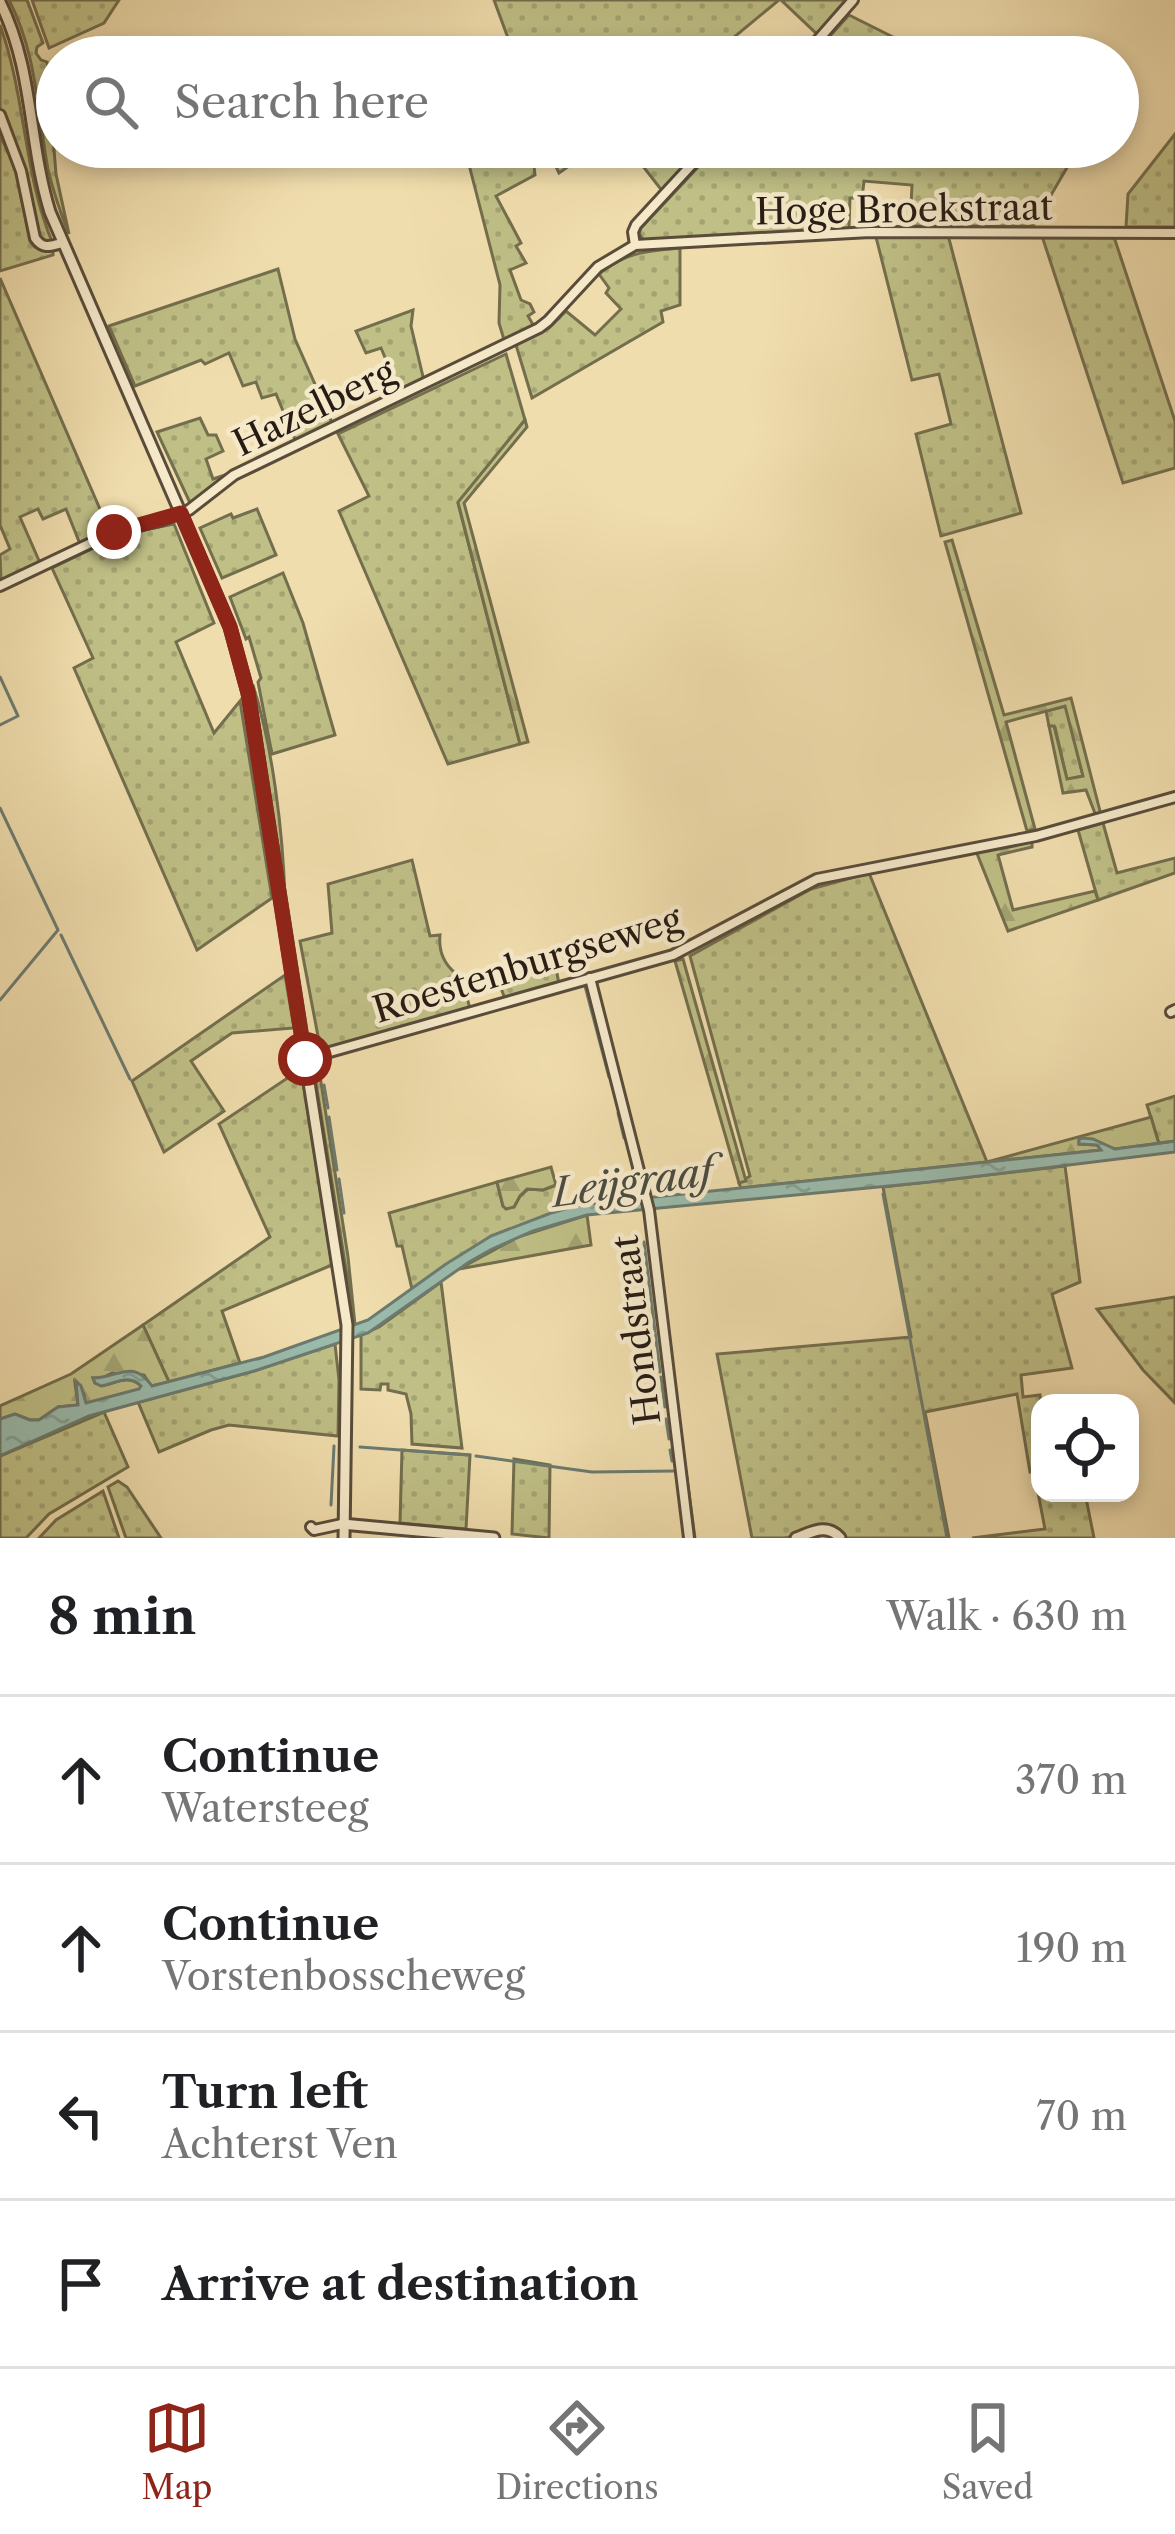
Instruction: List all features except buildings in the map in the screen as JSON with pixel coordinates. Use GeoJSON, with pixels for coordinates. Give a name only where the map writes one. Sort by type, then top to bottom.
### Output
{"type":"FeatureCollection","features":[{"type":"Feature","properties":{"kind":"street"},"geometry":{"type":"LineString","coordinates":[[821,36],[853,0]]}},
{"type":"Feature","properties":{"kind":"street"},"geometry":{"type":"LineString","coordinates":[[0,2],[23,63],[36,150]]}},
{"type":"Feature","properties":{"kind":"street"},"geometry":{"type":"LineString","coordinates":[[0,115],[21,171],[35,238],[43,246],[62,243]]}},
{"type":"Feature","properties":{"kind":"street"},"geometry":{"type":"LineString","coordinates":[[39,168],[62,243],[230,627],[248,693],[347,1324],[341,1538]]}},
{"type":"Feature","properties":{"kind":"street"},"geometry":{"type":"LineString","coordinates":[[635,245],[632,232],[636,225],[689,168]]}},
{"type":"Feature","properties":{"kind":"street","name":"Hoge Broekstraat"},"geometry":{"type":"LineString","coordinates":[[635,245],[891,232],[1175,232]]}},
{"type":"Feature","properties":{"kind":"street","name":"Hazelberg"},"geometry":{"type":"LineString","coordinates":[[0,586],[114,532],[196,506],[234,475],[548,321],[598,268],[635,245]]}},
{"type":"Feature","properties":{"kind":"street","name":"Roestenburgseweg"},"geometry":{"type":"LineString","coordinates":[[305,1059],[673,955],[817,879],[1036,836],[1175,797]]}},
{"type":"Feature","properties":{"kind":"street","name":"Hondstraat"},"geometry":{"type":"LineString","coordinates":[[590,978],[649,1210],[689,1538]]}},
{"type":"Feature","properties":{"kind":"street"},"geometry":{"type":"LineString","coordinates":[[311,1527],[342,1524],[494,1538]]}},
{"type":"Feature","properties":{"kind":"street"},"geometry":{"type":"LineString","coordinates":[[796,1538],[824,1529],[840,1538]]}},
{"type":"Feature","properties":{"kind":"green space"},"geometry":{"type":"Polygon","coordinates":[[[9,0],[27,0],[40,36],[36,36],[36,93],[31,62],[9,0]]]}},
{"type":"Feature","properties":{"kind":"green space"},"geometry":{"type":"Polygon","coordinates":[[[32,0],[119,0],[104,23],[75,36],[45,36],[32,0]]]}},
{"type":"Feature","properties":{"kind":"green space"},"geometry":{"type":"Polygon","coordinates":[[[494,0],[779,0],[735,36],[507,36],[494,0]]]}},
{"type":"Feature","properties":{"kind":"green space"},"geometry":{"type":"Polygon","coordinates":[[[781,0],[850,0],[818,35],[781,0]]]}},
{"type":"Feature","properties":{"kind":"green space"},"geometry":{"type":"Polygon","coordinates":[[[849,15],[891,36],[830,36],[849,15]]]}},
{"type":"Feature","properties":{"kind":"green space"},"geometry":{"type":"Polygon","coordinates":[[[0,25],[36,190],[53,244],[39,241],[0,111],[0,25]]]}},
{"type":"Feature","properties":{"kind":"green space"},"geometry":{"type":"Polygon","coordinates":[[[1175,134],[1175,227],[1126,227],[1128,194],[1175,134]]]}},
{"type":"Feature","properties":{"kind":"green space"},"geometry":{"type":"Polygon","coordinates":[[[0,135],[16,170],[30,241],[35,247],[53,250],[53,255],[0,271],[0,135]]]}},
{"type":"Feature","properties":{"kind":"green space"},"geometry":{"type":"Polygon","coordinates":[[[56,168],[69,234],[57,202],[48,169],[56,168]]]}},
{"type":"Feature","properties":{"kind":"green space"},"geometry":{"type":"Polygon","coordinates":[[[470,168],[534,168],[535,175],[496,196],[521,243],[516,246],[526,263],[510,270],[521,300],[534,312],[528,316],[535,328],[505,343],[499,323],[500,285],[470,168]]]}},
{"type":"Feature","properties":{"kind":"green space"},"geometry":{"type":"Polygon","coordinates":[[[644,168],[686,168],[663,192],[644,168]]]}},
{"type":"Feature","properties":{"kind":"green space"},"geometry":{"type":"Polygon","coordinates":[[[697,168],[1067,168],[1033,226],[910,226],[912,185],[864,181],[862,198],[850,198],[849,229],[643,240],[641,228],[697,168]]]}},
{"type":"Feature","properties":{"kind":"green space"},"geometry":{"type":"Polygon","coordinates":[[[948,235],[1021,513],[941,536],[916,434],[951,424],[939,374],[912,380],[876,237],[948,235]]]}},
{"type":"Feature","properties":{"kind":"green space"},"geometry":{"type":"Polygon","coordinates":[[[1042,236],[1114,237],[1175,421],[1175,468],[1123,483],[1042,236]]]}},
{"type":"Feature","properties":{"kind":"green space"},"geometry":{"type":"Polygon","coordinates":[[[680,248],[680,305],[661,311],[663,322],[532,398],[516,345],[549,328],[566,311],[595,335],[621,309],[606,293],[609,288],[599,274],[627,257],[680,248]]]}},
{"type":"Feature","properties":{"kind":"green space"},"geometry":{"type":"Polygon","coordinates":[[[278,269],[295,339],[333,425],[296,442],[276,394],[262,398],[256,382],[243,386],[229,353],[135,386],[109,326],[278,269]]]}},
{"type":"Feature","properties":{"kind":"green space"},"geometry":{"type":"Polygon","coordinates":[[[0,278],[109,530],[80,544],[66,509],[43,519],[38,509],[20,517],[40,563],[1,581],[0,555],[10,549],[0,525],[0,278]]]}},
{"type":"Feature","properties":{"kind":"green space"},"geometry":{"type":"Polygon","coordinates":[[[413,310],[411,326],[424,381],[400,393],[381,348],[366,353],[356,331],[413,310]]]}},
{"type":"Feature","properties":{"kind":"green space"},"geometry":{"type":"Polygon","coordinates":[[[506,354],[525,420],[458,503],[520,744],[448,764],[339,511],[369,496],[338,434],[506,354]]]}},
{"type":"Feature","properties":{"kind":"green space"},"geometry":{"type":"Polygon","coordinates":[[[200,418],[223,451],[206,459],[213,479],[228,474],[191,505],[157,432],[200,418]]]}},
{"type":"Feature","properties":{"kind":"green space"},"geometry":{"type":"Polygon","coordinates":[[[525,420],[527,427],[464,503],[528,742],[520,744],[458,502],[525,420]]]}},
{"type":"Feature","properties":{"kind":"green space"},"geometry":{"type":"Polygon","coordinates":[[[257,509],[276,555],[222,578],[200,528],[257,509]]]}},
{"type":"Feature","properties":{"kind":"green space"},"geometry":{"type":"Polygon","coordinates":[[[174,524],[214,623],[176,642],[214,733],[240,701],[272,898],[197,950],[74,668],[93,658],[52,568],[123,534],[174,524]]]}},
{"type":"Feature","properties":{"kind":"green space"},"geometry":{"type":"Polygon","coordinates":[[[952,540],[1004,715],[1071,698],[1101,815],[1096,816],[1086,790],[1063,793],[1049,726],[1054,726],[1067,779],[1083,776],[1065,706],[1006,722],[1035,829],[1027,831],[945,542],[952,540]]]}},
{"type":"Feature","properties":{"kind":"green space"},"geometry":{"type":"Polygon","coordinates":[[[283,573],[303,623],[335,735],[272,754],[261,678],[230,597],[283,573]]]}},
{"type":"Feature","properties":{"kind":"green space"},"geometry":{"type":"Polygon","coordinates":[[[253,685],[276,791],[285,899],[253,685]]]}},
{"type":"Feature","properties":{"kind":"green space"},"geometry":{"type":"Polygon","coordinates":[[[1066,706],[1083,776],[1067,780],[1055,727],[1049,726],[1046,711],[1066,706]]]}},
{"type":"Feature","properties":{"kind":"green space"},"geometry":{"type":"Polygon","coordinates":[[[1103,823],[1117,873],[1175,858],[1175,873],[1098,900],[1078,830],[1103,823]]]}},
{"type":"Feature","properties":{"kind":"green space"},"geometry":{"type":"Polygon","coordinates":[[[1032,839],[1032,847],[998,855],[1013,910],[1095,891],[1098,900],[1008,931],[976,851],[1032,839]]]}},
{"type":"Feature","properties":{"kind":"green space"},"geometry":{"type":"Polygon","coordinates":[[[412,860],[430,936],[440,935],[442,954],[462,978],[470,1009],[321,1052],[300,941],[332,933],[328,884],[412,860]]]}},
{"type":"Feature","properties":{"kind":"green space"},"geometry":{"type":"Polygon","coordinates":[[[869,873],[987,1162],[741,1188],[739,1183],[750,1176],[690,956],[811,889],[869,873]]]}},
{"type":"Feature","properties":{"kind":"green space"},"geometry":{"type":"Polygon","coordinates":[[[683,959],[746,1181],[739,1183],[675,961],[683,959]]]}},
{"type":"Feature","properties":{"kind":"green space"},"geometry":{"type":"Polygon","coordinates":[[[555,963],[559,984],[505,999],[498,980],[555,963]]]}},
{"type":"Feature","properties":{"kind":"green space"},"geometry":{"type":"Polygon","coordinates":[[[285,975],[294,1028],[232,1033],[191,1061],[224,1111],[164,1152],[132,1081],[285,975]]]}},
{"type":"Feature","properties":{"kind":"green space"},"geometry":{"type":"Polygon","coordinates":[[[318,1063],[348,1257],[355,1325],[313,1065],[318,1063]]]}},
{"type":"Feature","properties":{"kind":"green space"},"geometry":{"type":"Polygon","coordinates":[[[301,1069],[332,1265],[222,1311],[240,1363],[169,1382],[143,1325],[270,1237],[219,1124],[301,1069]]]}},
{"type":"Feature","properties":{"kind":"green space"},"geometry":{"type":"Polygon","coordinates":[[[1175,1096],[1175,1141],[1159,1144],[1147,1105],[1175,1096]]]}},
{"type":"Feature","properties":{"kind":"green space"},"geometry":{"type":"Polygon","coordinates":[[[1151,1117],[1159,1144],[1115,1149],[1083,1138],[1079,1144],[1097,1145],[1101,1150],[987,1162],[1151,1117]]]}},
{"type":"Feature","properties":{"kind":"green space"},"geometry":{"type":"Polygon","coordinates":[[[1065,1166],[1080,1282],[1052,1294],[1072,1368],[1021,1375],[1023,1397],[1031,1396],[1031,1472],[1017,1394],[925,1412],[949,1538],[845,1538],[821,1528],[784,1538],[752,1538],[717,1354],[911,1337],[883,1187],[1065,1166]]]}},
{"type":"Feature","properties":{"kind":"green space"},"geometry":{"type":"Polygon","coordinates":[[[551,1167],[556,1185],[527,1189],[514,1207],[503,1206],[497,1182],[551,1167]]]}},
{"type":"Feature","properties":{"kind":"green space"},"geometry":{"type":"Polygon","coordinates":[[[497,1182],[503,1206],[514,1207],[528,1189],[556,1185],[563,1210],[491,1236],[412,1289],[389,1213],[497,1182]]]}},
{"type":"Feature","properties":{"kind":"green space"},"geometry":{"type":"Polygon","coordinates":[[[587,1215],[591,1245],[459,1269],[518,1237],[587,1215]]]}},
{"type":"Feature","properties":{"kind":"green space"},"geometry":{"type":"Polygon","coordinates":[[[441,1282],[462,1448],[412,1444],[406,1394],[388,1390],[388,1384],[381,1384],[380,1390],[361,1389],[361,1335],[441,1282]]]}},
{"type":"Feature","properties":{"kind":"green space"},"geometry":{"type":"Polygon","coordinates":[[[1175,1297],[1175,1403],[1097,1309],[1175,1297]]]}},
{"type":"Feature","properties":{"kind":"green space"},"geometry":{"type":"Polygon","coordinates":[[[143,1325],[169,1382],[151,1386],[144,1375],[112,1373],[93,1378],[95,1383],[130,1380],[140,1389],[85,1404],[75,1383],[78,1405],[58,1407],[39,1420],[15,1414],[0,1419],[0,1406],[71,1374],[143,1325]]]}},
{"type":"Feature","properties":{"kind":"green space"},"geometry":{"type":"Polygon","coordinates":[[[335,1344],[338,1436],[229,1425],[159,1452],[138,1402],[335,1344]]]}},
{"type":"Feature","properties":{"kind":"green space"},"geometry":{"type":"Polygon","coordinates":[[[104,1412],[128,1467],[49,1514],[26,1538],[0,1538],[0,1456],[104,1412]]]}},
{"type":"Feature","properties":{"kind":"green space"},"geometry":{"type":"Polygon","coordinates":[[[402,1450],[470,1455],[466,1529],[400,1523],[402,1450]]]}},
{"type":"Feature","properties":{"kind":"green space"},"geometry":{"type":"Polygon","coordinates":[[[514,1459],[550,1465],[549,1538],[512,1534],[514,1459]]]}},
{"type":"Feature","properties":{"kind":"green space"},"geometry":{"type":"Polygon","coordinates":[[[118,1481],[161,1538],[126,1538],[108,1487],[118,1481]]]}},
{"type":"Feature","properties":{"kind":"green space"},"geometry":{"type":"Polygon","coordinates":[[[103,1491],[119,1538],[39,1538],[56,1520],[103,1491]]]}},
{"type":"Feature","properties":{"kind":"green space"},"geometry":{"type":"Polygon","coordinates":[[[1040,1502],[1087,1502],[1094,1538],[972,1538],[1045,1529],[1040,1502]]]}},
{"type":"Feature","properties":{"kind":"water"},"geometry":{"type":"Polygon","coordinates":[[[1083,1138],[1115,1149],[1175,1141],[1175,1152],[930,1182],[587,1215],[492,1249],[368,1333],[254,1371],[89,1416],[0,1456],[0,1419],[15,1414],[39,1420],[58,1407],[78,1405],[76,1381],[86,1403],[141,1386],[127,1380],[101,1386],[93,1378],[132,1371],[152,1386],[264,1357],[368,1320],[491,1236],[551,1213],[579,1205],[1101,1150],[1097,1145],[1079,1144],[1083,1138]]]}},
{"type":"Feature","properties":{"kind":"waterway"},"geometry":{"type":"LineString","coordinates":[[0,677],[18,716],[0,725]]}},
{"type":"Feature","properties":{"kind":"waterway"},"geometry":{"type":"LineString","coordinates":[[0,808],[58,930],[0,1000]]}},
{"type":"Feature","properties":{"kind":"waterway"},"geometry":{"type":"LineString","coordinates":[[61,935],[130,1079]]}},
{"type":"Feature","properties":{"kind":"waterway"},"geometry":{"type":"LineString","coordinates":[[585,986],[609,1077]]}},
{"type":"Feature","properties":{"kind":"waterway"},"geometry":{"type":"LineString","coordinates":[[321,1061],[323,1076]]}},
{"type":"Feature","properties":{"kind":"waterway"},"geometry":{"type":"LineString","coordinates":[[324,1085],[328,1108]]}},
{"type":"Feature","properties":{"kind":"waterway"},"geometry":{"type":"LineString","coordinates":[[618,1113],[624,1138]]}},
{"type":"Feature","properties":{"kind":"waterway"},"geometry":{"type":"LineString","coordinates":[[329,1117],[337,1170]]}},
{"type":"Feature","properties":{"kind":"waterway","name":"Leijgraaf"},"geometry":{"type":"LineString","coordinates":[[1140,1146],[1175,1141]]}},
{"type":"Feature","properties":{"kind":"waterway"},"geometry":{"type":"LineString","coordinates":[[630,1155],[638,1188]]}},
{"type":"Feature","properties":{"kind":"waterway"},"geometry":{"type":"LineString","coordinates":[[339,1179],[344,1213]]}},
{"type":"Feature","properties":{"kind":"waterway"},"geometry":{"type":"LineString","coordinates":[[883,1194],[947,1538]]}},
{"type":"Feature","properties":{"kind":"waterway"},"geometry":{"type":"LineString","coordinates":[[654,1214],[662,1280]]}},
{"type":"Feature","properties":{"kind":"waterway"},"geometry":{"type":"LineString","coordinates":[[644,1242],[660,1372]]}},
{"type":"Feature","properties":{"kind":"waterway"},"geometry":{"type":"LineString","coordinates":[[663,1286],[671,1350]]}},
{"type":"Feature","properties":{"kind":"waterway"},"geometry":{"type":"LineString","coordinates":[[661,1377],[665,1407]]}},
{"type":"Feature","properties":{"kind":"waterway"},"geometry":{"type":"LineString","coordinates":[[666,1419],[669,1439]]}},
{"type":"Feature","properties":{"kind":"waterway"},"geometry":{"type":"LineString","coordinates":[[331,1505],[334,1446]]}},
{"type":"Feature","properties":{"kind":"waterway"},"geometry":{"type":"LineString","coordinates":[[360,1447],[468,1455]]}},
{"type":"Feature","properties":{"kind":"waterway"},"geometry":{"type":"LineString","coordinates":[[670,1450],[672,1461]]}},
{"type":"Feature","properties":{"kind":"waterway"},"geometry":{"type":"LineString","coordinates":[[476,1456],[592,1472],[675,1471]]}},
{"type":"Feature","properties":{"kind":"waterway"},"geometry":{"type":"LineString","coordinates":[[686,1471],[695,1538]]}},
{"type":"Feature","properties":{"kind":"route"},"geometry":{"type":"LineString","coordinates":[[114,532],[181,513],[230,627],[251,709],[305,1059]]}}]}
